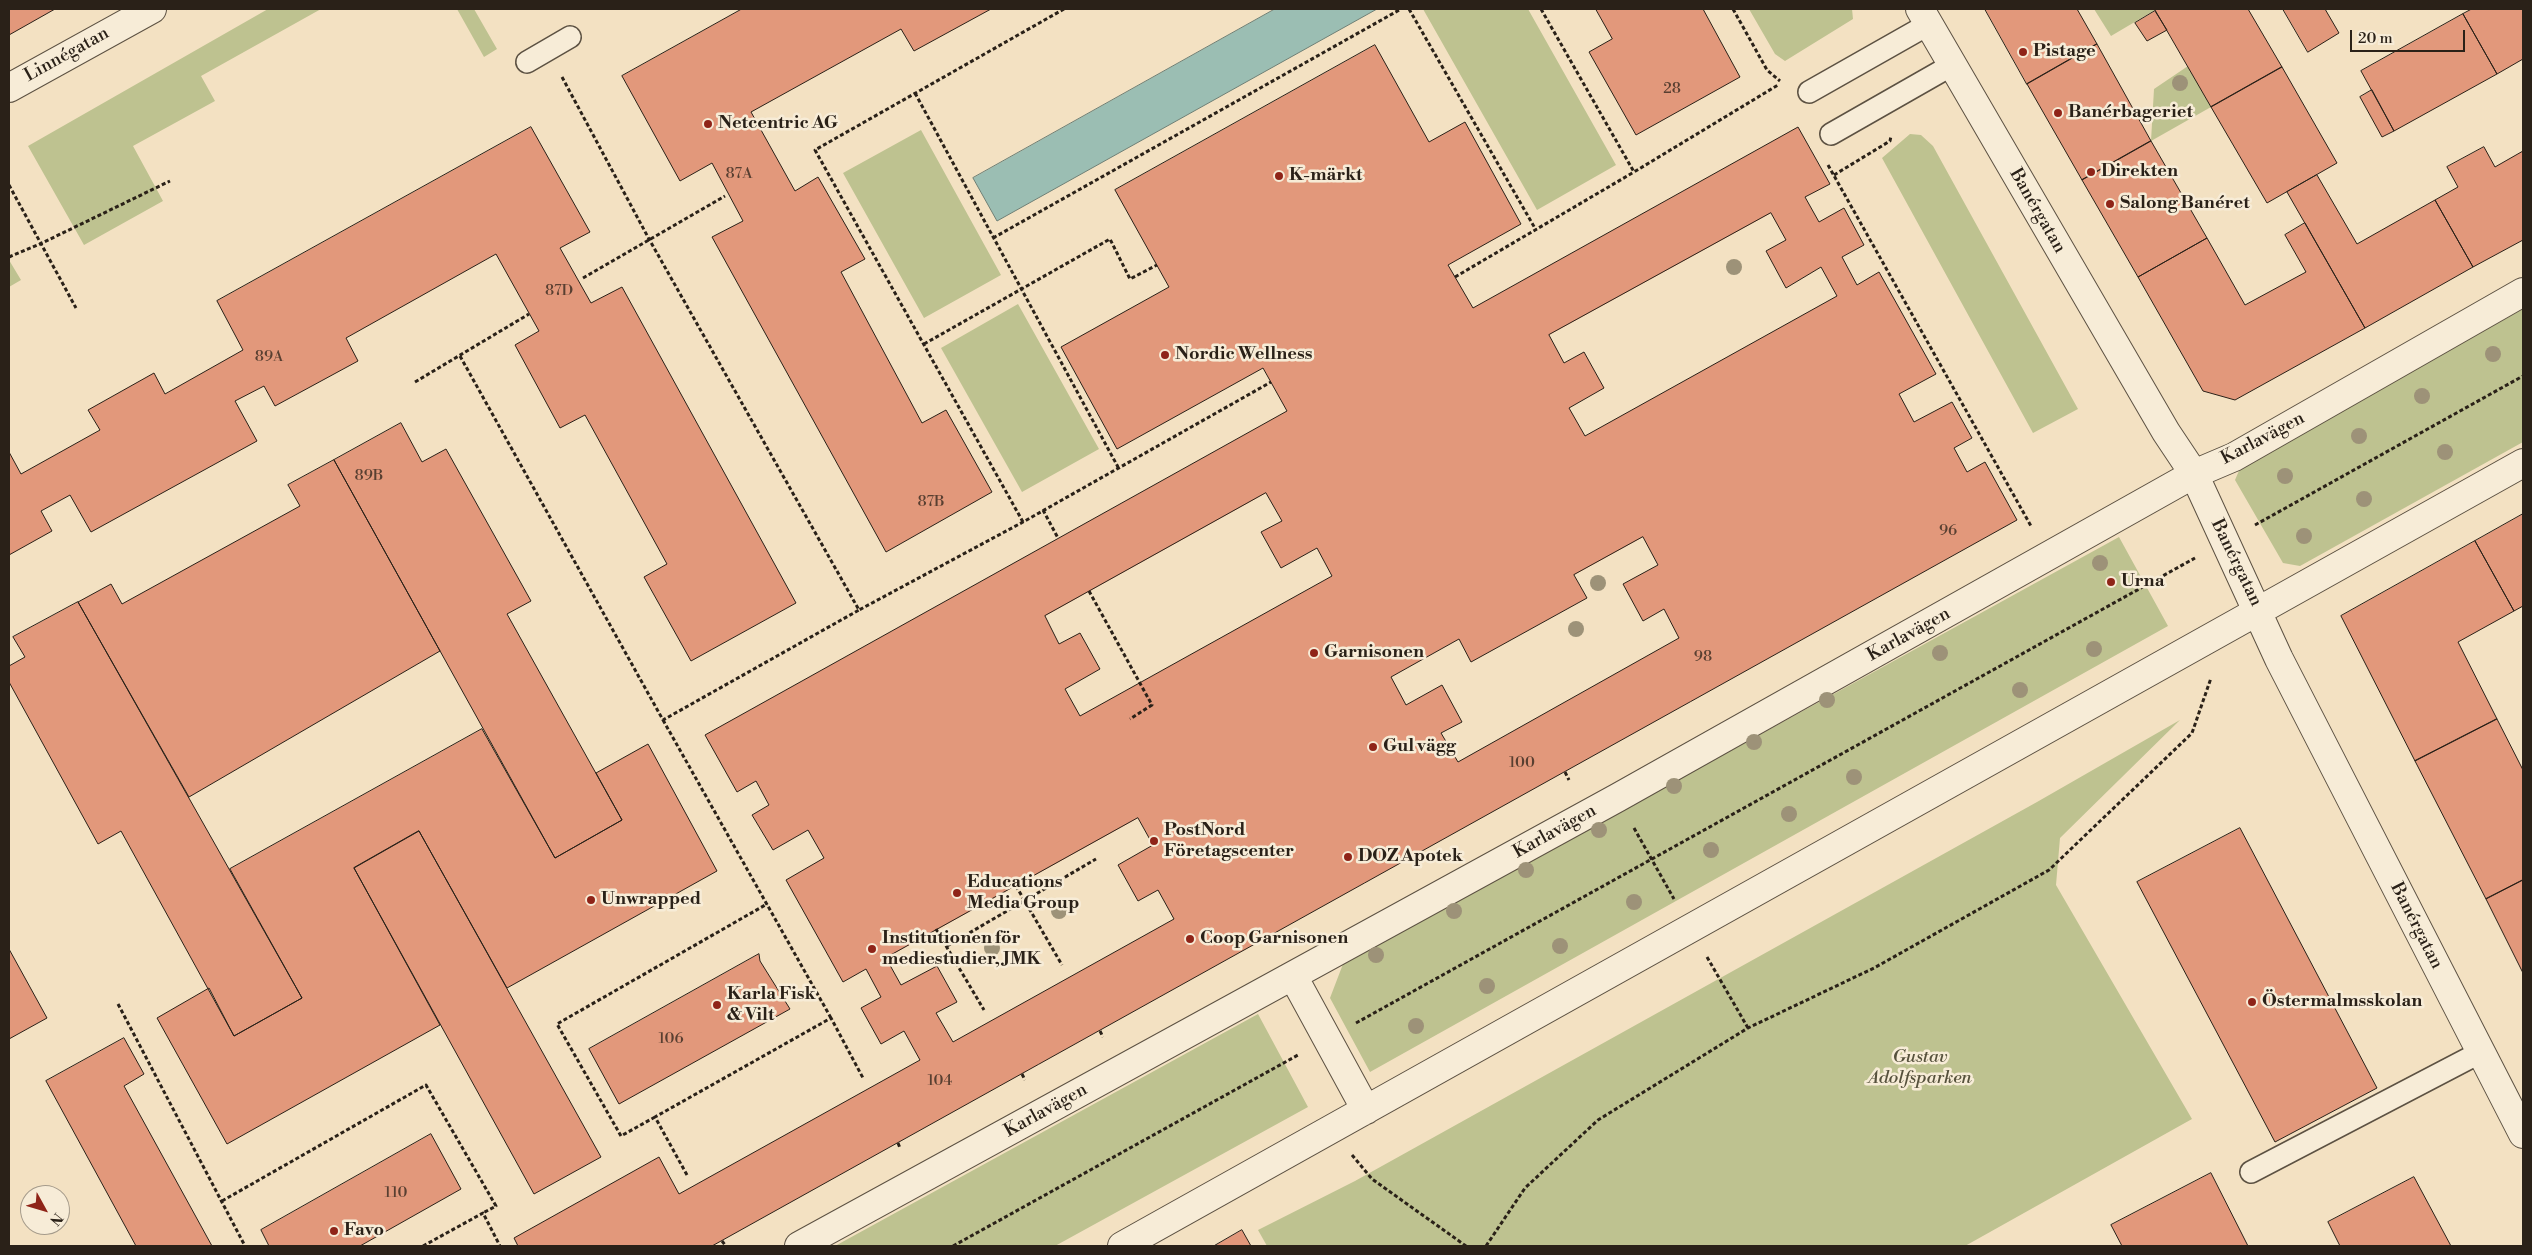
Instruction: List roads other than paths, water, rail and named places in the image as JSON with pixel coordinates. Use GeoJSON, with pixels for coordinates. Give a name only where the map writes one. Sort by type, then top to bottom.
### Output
{"type":"FeatureCollection","features":[{"type":"Feature","properties":{"kind":"street","name":"Linnégatan"},"geometry":{"type":"LineString","coordinates":[[9,88],[152,9]]}},
{"type":"Feature","properties":{"kind":"street","name":"Banérgatan"},"geometry":{"type":"LineString","coordinates":[[1925,16],[2166,432],[2194,474],[2279,659],[2523,1134]]}},
{"type":"Feature","properties":{"kind":"street","name":"Karlavägen"},"geometry":{"type":"LineString","coordinates":[[799,1246],[1617,798],[2194,474],[2234,458],[2523,292]]}},
{"type":"Feature","properties":{"kind":"street"},"geometry":{"type":"LineString","coordinates":[[1122,1246],[2523,463]]}},
{"type":"Feature","properties":{"kind":"street"},"geometry":{"type":"LineString","coordinates":[[1293,976],[1366,1110]]}},
{"type":"Feature","properties":{"kind":"lane"},"geometry":{"type":"LineString","coordinates":[[1810,92],[1925,16]]}},
{"type":"Feature","properties":{"kind":"lane"},"geometry":{"type":"LineString","coordinates":[[527,62],[570,37]]}},
{"type":"Feature","properties":{"kind":"lane"},"geometry":{"type":"LineString","coordinates":[[1831,134],[1952,65]]}},
{"type":"Feature","properties":{"kind":"lane"},"geometry":{"type":"LineString","coordinates":[[2251,1172],[2480,1052]]}},
{"type":"Feature","properties":{"kind":"water"},"geometry":{"type":"Polygon","coordinates":[[[1275,9],[1377,9],[997,221],[973,178],[1275,9]]]}},
{"type":"Feature","properties":{"kind":"place","name":"Pistage"},"geometry":{"type":"Point","coordinates":[2023,52]}},
{"type":"Feature","properties":{"kind":"place","name":"Banérbageriet"},"geometry":{"type":"Point","coordinates":[2058,113]}},
{"type":"Feature","properties":{"kind":"place","name":"Netcentric AG"},"geometry":{"type":"Point","coordinates":[708,124]}},
{"type":"Feature","properties":{"kind":"place","name":"Direkten"},"geometry":{"type":"Point","coordinates":[2091,172]}},
{"type":"Feature","properties":{"kind":"place","name":"K-märkt"},"geometry":{"type":"Point","coordinates":[1279,176]}},
{"type":"Feature","properties":{"kind":"place","name":"Salong Banéret"},"geometry":{"type":"Point","coordinates":[2110,204]}},
{"type":"Feature","properties":{"kind":"place","name":"Nordic Wellness"},"geometry":{"type":"Point","coordinates":[1165,355]}},
{"type":"Feature","properties":{"kind":"place","name":"Urna"},"geometry":{"type":"Point","coordinates":[2111,582]}},
{"type":"Feature","properties":{"kind":"place","name":"Garnisonen"},"geometry":{"type":"Point","coordinates":[1314,653]}},
{"type":"Feature","properties":{"kind":"place","name":"Gul vägg"},"geometry":{"type":"Point","coordinates":[1373,747]}},
{"type":"Feature","properties":{"kind":"place","name":"PostNord Företagscenter"},"geometry":{"type":"Point","coordinates":[1154,841]}},
{"type":"Feature","properties":{"kind":"place","name":"DOZ Apotek"},"geometry":{"type":"Point","coordinates":[1348,857]}},
{"type":"Feature","properties":{"kind":"place","name":"Educations Media Group"},"geometry":{"type":"Point","coordinates":[957,893]}},
{"type":"Feature","properties":{"kind":"place","name":"Unwrapped"},"geometry":{"type":"Point","coordinates":[591,900]}},
{"type":"Feature","properties":{"kind":"place","name":"Coop Garnisonen"},"geometry":{"type":"Point","coordinates":[1190,939]}},
{"type":"Feature","properties":{"kind":"place","name":"Institutionen för mediestudier, JMK"},"geometry":{"type":"Point","coordinates":[872,949]}},
{"type":"Feature","properties":{"kind":"place","name":"Östermalmsskolan"},"geometry":{"type":"Point","coordinates":[2252,1002]}},
{"type":"Feature","properties":{"kind":"place","name":"Karla Fisk & Vilt"},"geometry":{"type":"Point","coordinates":[717,1005]}},
{"type":"Feature","properties":{"kind":"place","name":"Favo"},"geometry":{"type":"Point","coordinates":[334,1231]}},
{"type":"Feature","properties":{"kind":"park label","name":"Gustav Adolfsparken"},"geometry":{"type":"Point","coordinates":[1920,1068]}}]}
